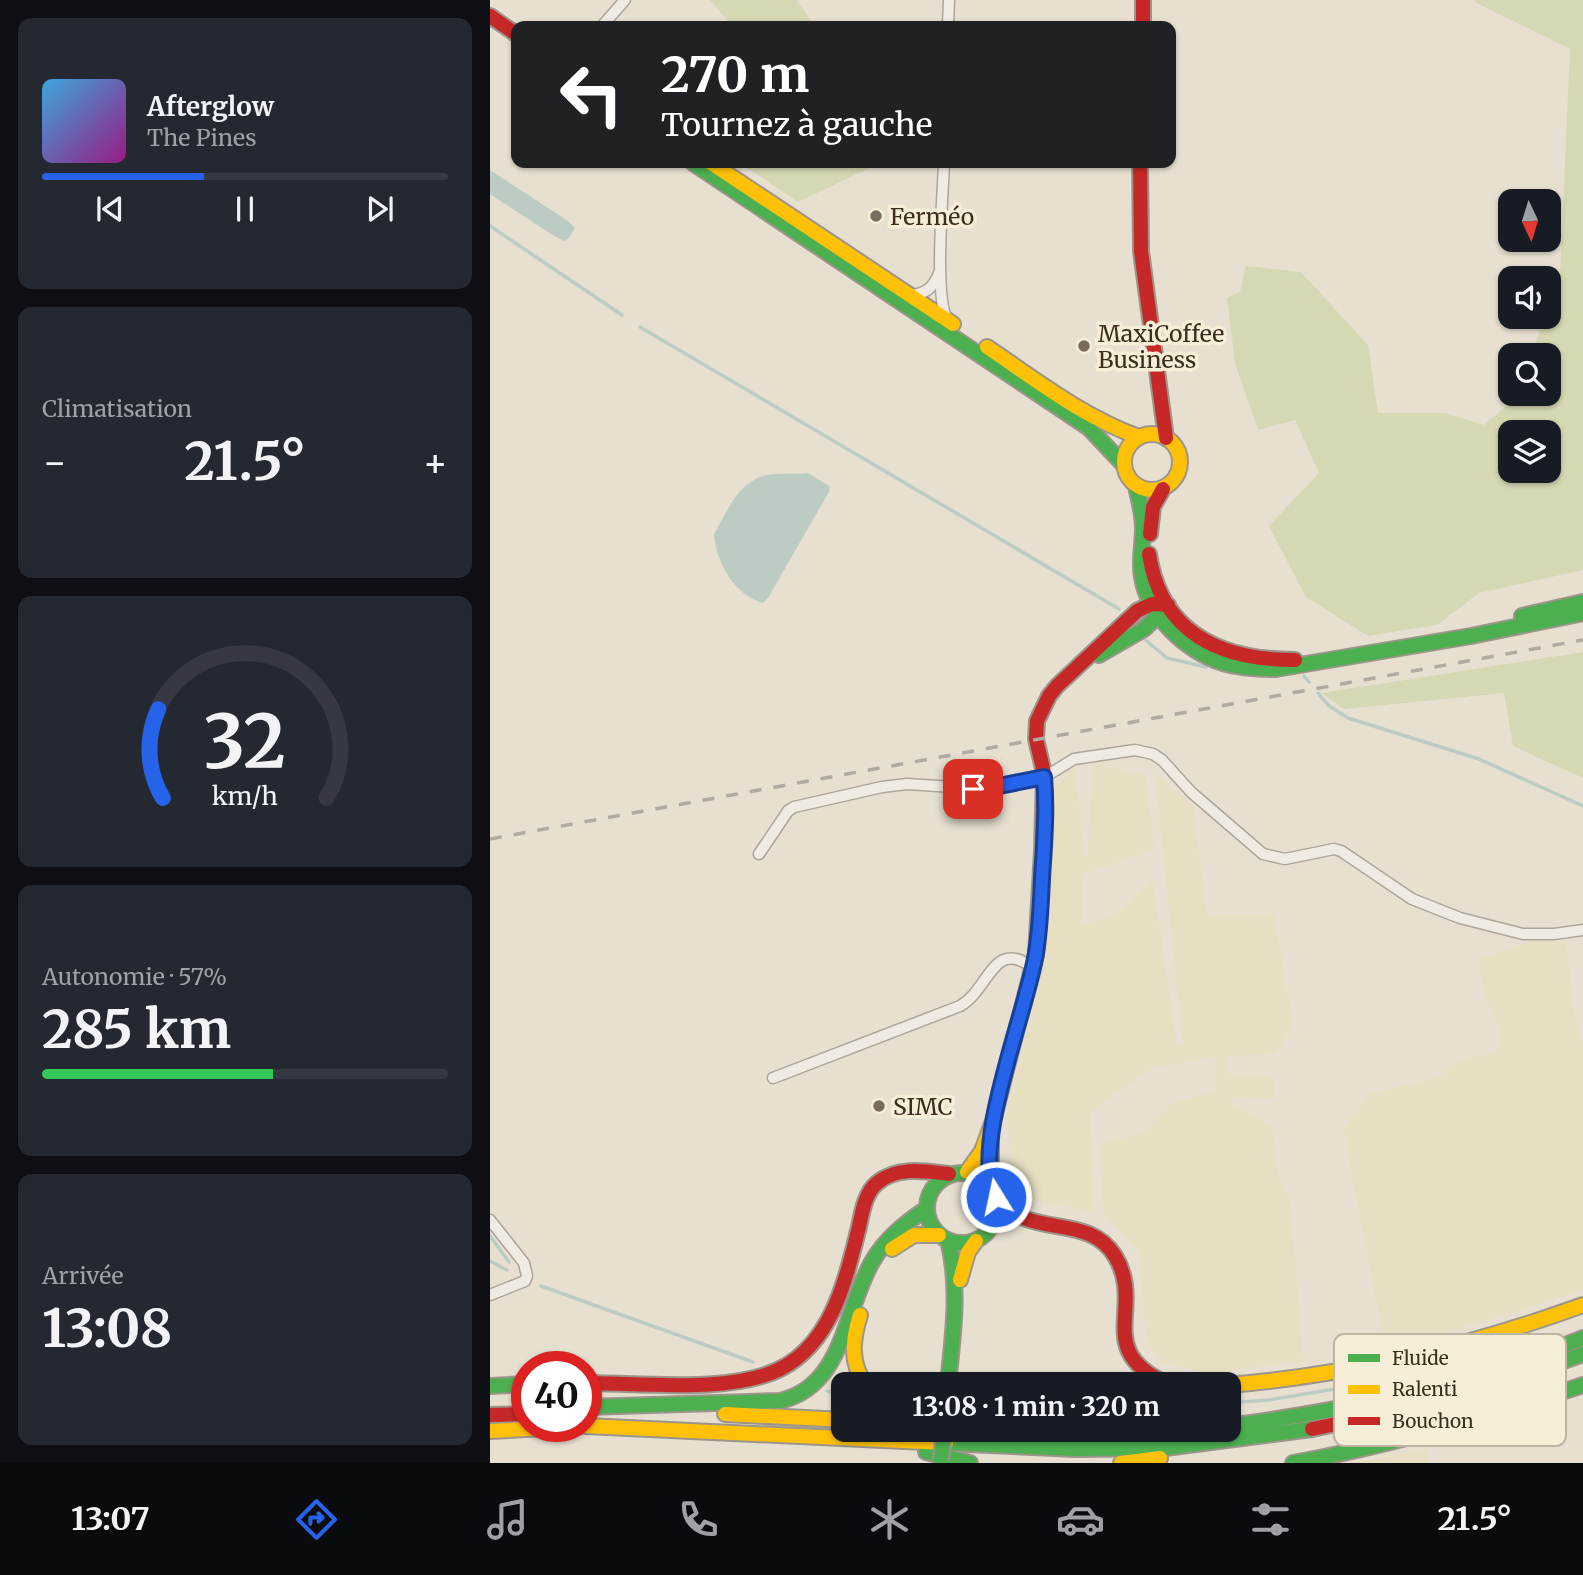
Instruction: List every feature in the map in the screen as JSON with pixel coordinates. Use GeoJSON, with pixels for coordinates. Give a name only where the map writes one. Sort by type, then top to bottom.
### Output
{"type":"FeatureCollection","features":[{"type":"Feature","properties":{"kind":"main road"},"geometry":{"type":"LineString","coordinates":[[1143,0],[1143,21]]}},
{"type":"Feature","properties":{"kind":"main road"},"geometry":{"type":"LineString","coordinates":[[490,16],[511,31]]}},
{"type":"Feature","properties":{"kind":"main road"},"geometry":{"type":"LineString","coordinates":[[490,28],[511,42]]}},
{"type":"Feature","properties":{"kind":"main road"},"geometry":{"type":"LineString","coordinates":[[700,168],[1088,428],[1123,464],[1130,480],[1136,486],[1145,490],[1163,489]]}},
{"type":"Feature","properties":{"kind":"main road"},"geometry":{"type":"LineString","coordinates":[[719,168],[1073,404],[1110,425],[1152,436],[1177,448],[1181,463],[1177,477],[1163,489],[1153,507],[1150,528],[1150,567],[1159,592],[1160,608]]}},
{"type":"Feature","properties":{"kind":"main road"},"geometry":{"type":"LineString","coordinates":[[1140,168],[1141,251],[1159,395],[1152,436]]}},
{"type":"Feature","properties":{"kind":"main road"},"geometry":{"type":"LineString","coordinates":[[1123,464],[1127,448],[1152,436]]}},
{"type":"Feature","properties":{"kind":"main road"},"geometry":{"type":"LineString","coordinates":[[1136,486],[1143,523],[1144,586],[1160,608],[1177,617],[1204,641],[1240,655],[1267,659],[1331,659],[1471,636],[1583,613]]}},
{"type":"Feature","properties":{"kind":"main road"},"geometry":{"type":"LineString","coordinates":[[1381,651],[1583,602]]}},
{"type":"Feature","properties":{"kind":"main road"},"geometry":{"type":"LineString","coordinates":[[967,1172],[982,1151],[993,1121],[1033,968],[1039,931],[1044,856],[1044,777],[1036,739],[1037,721],[1049,696],[1072,673],[1160,608]]}},
{"type":"Feature","properties":{"kind":"main road"},"geometry":{"type":"LineString","coordinates":[[954,1309],[968,1252],[996,1219],[998,1207],[993,1191],[990,1153],[993,1121]]}},
{"type":"Feature","properties":{"kind":"main road"},"geometry":{"type":"LineString","coordinates":[[602,1383],[730,1382],[760,1377],[788,1364],[812,1344],[831,1315],[845,1278],[870,1191],[884,1178],[927,1171],[949,1174],[967,1172],[986,1181],[1010,1211],[1030,1219],[1087,1232],[1110,1250],[1117,1259],[1122,1277],[1129,1355],[1141,1372]]}},
{"type":"Feature","properties":{"kind":"main road"},"geometry":{"type":"LineString","coordinates":[[902,1173],[923,1187],[928,1218],[944,1238],[955,1268],[949,1372]]}},
{"type":"Feature","properties":{"kind":"main road"},"geometry":{"type":"LineString","coordinates":[[602,1406],[771,1402],[801,1395],[827,1372],[860,1284],[875,1255],[885,1242],[927,1203],[935,1185],[949,1174]]}},
{"type":"Feature","properties":{"kind":"main road"},"geometry":{"type":"LineString","coordinates":[[857,1372],[853,1360],[854,1337],[878,1268],[884,1258],[905,1238],[926,1232],[956,1243],[981,1237],[1012,1221],[1030,1219]]}},
{"type":"Feature","properties":{"kind":"main road"},"geometry":{"type":"LineString","coordinates":[[1497,1334],[1583,1305]]}},
{"type":"Feature","properties":{"kind":"main road"},"geometry":{"type":"LineString","coordinates":[[1566,1344],[1583,1338]]}},
{"type":"Feature","properties":{"kind":"main road"},"geometry":{"type":"LineString","coordinates":[[1566,1360],[1583,1354]]}},
{"type":"Feature","properties":{"kind":"main road"},"geometry":{"type":"LineString","coordinates":[[1241,1384],[1334,1374]]}},
{"type":"Feature","properties":{"kind":"main road"},"geometry":{"type":"LineString","coordinates":[[490,1386],[511,1385]]}},
{"type":"Feature","properties":{"kind":"main road"},"geometry":{"type":"LineString","coordinates":[[1566,1391],[1583,1385]]}},
{"type":"Feature","properties":{"kind":"main road"},"geometry":{"type":"LineString","coordinates":[[490,1408],[511,1408]]}},
{"type":"Feature","properties":{"kind":"main road"},"geometry":{"type":"LineString","coordinates":[[1241,1424],[1334,1410]]}},
{"type":"Feature","properties":{"kind":"main road"},"geometry":{"type":"LineString","coordinates":[[602,1413],[719,1413],[831,1419]]}},
{"type":"Feature","properties":{"kind":"main road"},"geometry":{"type":"LineString","coordinates":[[490,1415],[511,1414]]}},
{"type":"Feature","properties":{"kind":"main road"},"geometry":{"type":"LineString","coordinates":[[602,1427],[1076,1449],[1165,1448],[1299,1432],[1334,1425]]}},
{"type":"Feature","properties":{"kind":"main road"},"geometry":{"type":"LineString","coordinates":[[490,1431],[511,1430]]}},
{"type":"Feature","properties":{"kind":"main road"},"geometry":{"type":"LineString","coordinates":[[720,1431],[920,1450],[971,1463]]}},
{"type":"Feature","properties":{"kind":"main road"},"geometry":{"type":"LineString","coordinates":[[1121,1463],[1302,1439],[1334,1432]]}},
{"type":"Feature","properties":{"kind":"main road"},"geometry":{"type":"LineString","coordinates":[[941,1462],[943,1442]]}},
{"type":"Feature","properties":{"kind":"main road"},"geometry":{"type":"LineString","coordinates":[[1293,1463],[1370,1446]]}},
{"type":"Feature","properties":{"kind":"street"},"geometry":{"type":"LineString","coordinates":[[606,21],[625,0]]}},
{"type":"Feature","properties":{"kind":"street"},"geometry":{"type":"LineString","coordinates":[[948,21],[949,0]]}},
{"type":"Feature","properties":{"kind":"street"},"geometry":{"type":"LineString","coordinates":[[944,168],[941,269],[942,307],[947,320]]}},
{"type":"Feature","properties":{"kind":"street"},"geometry":{"type":"LineString","coordinates":[[910,295],[922,294],[930,289],[941,269]]}},
{"type":"Feature","properties":{"kind":"street"},"geometry":{"type":"LineString","coordinates":[[759,854],[788,811],[794,807],[907,784],[979,790],[1044,777],[1074,759],[1135,750],[1147,752],[1162,760],[1208,807],[1259,852],[1271,858],[1293,858],[1334,849],[1412,899],[1460,918],[1523,934],[1555,934],[1583,930]]}},
{"type":"Feature","properties":{"kind":"street"},"geometry":{"type":"LineString","coordinates":[[773,1078],[961,1006],[974,996],[996,965],[1006,959],[1019,959],[1033,968]]}},
{"type":"Feature","properties":{"kind":"street"},"geometry":{"type":"LineString","coordinates":[[490,1220],[524,1264],[527,1276],[524,1282],[490,1295]]}},
{"type":"Feature","properties":{"kind":"shaded area"},"geometry":{"type":"Polygon","coordinates":[[[490,170],[568,221],[575,228],[568,239],[564,241],[554,236],[490,194],[490,170]]]}},
{"type":"Feature","properties":{"kind":"shaded area"},"geometry":{"type":"Polygon","coordinates":[[[808,473],[829,486],[830,490],[763,603],[743,593],[728,576],[718,555],[714,534],[746,485],[768,475],[808,473]]]}},
{"type":"Feature","properties":{"kind":"shaded area"},"geometry":{"type":"Polygon","coordinates":[[[1092,764],[1146,775],[1154,850],[1082,874],[1082,924],[1113,916],[1152,878],[1177,1045],[1183,1045],[1155,773],[1193,807],[1207,915],[1274,914],[1293,1025],[1276,1054],[1226,1056],[1229,1075],[1273,1077],[1274,1098],[1232,1097],[1233,1105],[1271,1124],[1279,1177],[1290,1198],[1303,1361],[1218,1372],[1163,1363],[1147,1343],[1139,1252],[1103,1213],[1100,1143],[1145,1132],[1173,1102],[1217,1091],[1215,1057],[1152,1068],[1090,1113],[1093,1211],[1023,1199],[1010,1172],[1008,1110],[1050,924],[1052,790],[1075,767],[1084,856],[1088,856],[1092,764]]]}},
{"type":"Feature","properties":{"kind":"shaded area"},"geometry":{"type":"Polygon","coordinates":[[[1537,940],[1566,942],[1574,1012],[1583,1045],[1583,1290],[1443,1334],[1383,1334],[1343,1128],[1372,1093],[1438,1078],[1458,1060],[1494,1053],[1502,1032],[1485,996],[1478,958],[1537,940]]]}},
{"type":"Feature","properties":{"kind":"shaded area"},"geometry":{"type":"Polygon","coordinates":[[[1427,1450],[1429,1463],[1350,1463],[1427,1450]]]}},
{"type":"Feature","properties":{"kind":"green space"},"geometry":{"type":"Polygon","coordinates":[[[710,0],[796,0],[811,21],[728,21],[710,0]]]}},
{"type":"Feature","properties":{"kind":"green space"},"geometry":{"type":"Polygon","coordinates":[[[1476,0],[1583,0],[1583,570],[1479,593],[1437,625],[1368,636],[1306,597],[1269,526],[1319,473],[1295,420],[1258,430],[1235,363],[1227,298],[1240,292],[1246,266],[1301,272],[1368,345],[1378,413],[1445,413],[1484,425],[1506,406],[1561,406],[1561,343],[1535,343],[1541,329],[1561,329],[1560,266],[1570,49],[1475,2],[1476,0]]]}},
{"type":"Feature","properties":{"kind":"green space"},"geometry":{"type":"Polygon","coordinates":[[[747,168],[869,168],[798,202],[747,168]]]}},
{"type":"Feature","properties":{"kind":"green space"},"geometry":{"type":"Polygon","coordinates":[[[1583,652],[1583,778],[1513,746],[1504,693],[1344,709],[1322,693],[1583,652]]]}},
{"type":"Feature","properties":{"kind":"waterway"},"geometry":{"type":"LineString","coordinates":[[490,226],[622,315]]}},
{"type":"Feature","properties":{"kind":"waterway"},"geometry":{"type":"LineString","coordinates":[[640,327],[1119,609]]}},
{"type":"Feature","properties":{"kind":"waterway"},"geometry":{"type":"LineString","coordinates":[[1143,638],[1167,658],[1206,667]]}},
{"type":"Feature","properties":{"kind":"waterway"},"geometry":{"type":"LineString","coordinates":[[1304,676],[1309,682]]}},
{"type":"Feature","properties":{"kind":"waterway"},"geometry":{"type":"LineString","coordinates":[[1318,693],[1329,706],[1348,718],[1479,759],[1583,806]]}},
{"type":"Feature","properties":{"kind":"waterway"},"geometry":{"type":"LineString","coordinates":[[490,1236],[509,1262]]}},
{"type":"Feature","properties":{"kind":"waterway"},"geometry":{"type":"LineString","coordinates":[[490,1261],[507,1270]]}},
{"type":"Feature","properties":{"kind":"waterway"},"geometry":{"type":"LineString","coordinates":[[541,1286],[753,1362]]}},
{"type":"Feature","properties":{"kind":"waterway"},"geometry":{"type":"LineString","coordinates":[[1241,1402],[1334,1389]]}},
{"type":"Feature","properties":{"kind":"waterway"},"geometry":{"type":"LineString","coordinates":[[827,1391],[831,1393]]}},
{"type":"Feature","properties":{"kind":"railway"},"geometry":{"type":"LineString","coordinates":[[490,839],[1583,640]]}},
{"type":"Feature","properties":{"kind":"traffic: fast"},"geometry":{"type":"LineString","coordinates":[[700,168],[1089,428],[1123,464]]}},
{"type":"Feature","properties":{"kind":"traffic: fast"},"geometry":{"type":"LineString","coordinates":[[1136,486],[1143,523],[1141,571],[1152,605],[1183,641],[1223,663],[1276,669],[1471,636],[1583,613]]}},
{"type":"Feature","properties":{"kind":"traffic: fast"},"geometry":{"type":"LineString","coordinates":[[1522,616],[1583,602]]}},
{"type":"Feature","properties":{"kind":"traffic: fast"},"geometry":{"type":"LineString","coordinates":[[1099,655],[1144,629],[1165,609]]}},
{"type":"Feature","properties":{"kind":"traffic: fast"},"geometry":{"type":"LineString","coordinates":[[969,1173],[982,1179],[991,1188],[995,1194],[997,1208],[995,1222],[987,1233],[976,1241],[955,1243],[937,1233],[929,1222],[927,1201],[937,1183],[948,1175],[969,1173]]}},
{"type":"Feature","properties":{"kind":"traffic: fast"},"geometry":{"type":"LineString","coordinates":[[602,1407],[780,1401],[801,1393],[817,1380],[830,1363],[840,1344],[863,1281],[877,1254],[896,1232],[926,1209]]}},
{"type":"Feature","properties":{"kind":"traffic: fast"},"geometry":{"type":"LineString","coordinates":[[948,1240],[955,1294],[949,1372]]}},
{"type":"Feature","properties":{"kind":"traffic: fast"},"geometry":{"type":"LineString","coordinates":[[1566,1345],[1583,1338]]}},
{"type":"Feature","properties":{"kind":"traffic: fast"},"geometry":{"type":"LineString","coordinates":[[1566,1360],[1583,1354]]}},
{"type":"Feature","properties":{"kind":"traffic: fast"},"geometry":{"type":"LineString","coordinates":[[490,1386],[511,1385]]}},
{"type":"Feature","properties":{"kind":"traffic: fast"},"geometry":{"type":"LineString","coordinates":[[1566,1391],[1583,1385]]}},
{"type":"Feature","properties":{"kind":"traffic: fast"},"geometry":{"type":"LineString","coordinates":[[1241,1424],[1334,1409]]}},
{"type":"Feature","properties":{"kind":"traffic: fast"},"geometry":{"type":"LineString","coordinates":[[946,1443],[1076,1449],[1165,1448],[1312,1429]]}},
{"type":"Feature","properties":{"kind":"traffic: fast"},"geometry":{"type":"LineString","coordinates":[[941,1460],[943,1442]]}},
{"type":"Feature","properties":{"kind":"traffic: fast"},"geometry":{"type":"LineString","coordinates":[[1293,1463],[1375,1446]]}},
{"type":"Feature","properties":{"kind":"traffic: fast"},"geometry":{"type":"LineString","coordinates":[[926,1452],[970,1463]]}},
{"type":"Feature","properties":{"kind":"traffic: slow"},"geometry":{"type":"LineString","coordinates":[[719,168],[953,324]]}},
{"type":"Feature","properties":{"kind":"traffic: slow"},"geometry":{"type":"LineString","coordinates":[[987,347],[1079,408],[1139,437]]}},
{"type":"Feature","properties":{"kind":"traffic: slow"},"geometry":{"type":"LineString","coordinates":[[1146,434],[1158,434],[1168,438],[1176,446],[1180,462],[1176,478],[1168,486],[1158,490],[1146,490],[1136,486],[1128,478],[1124,468],[1124,456],[1128,446],[1136,438],[1146,434]]}},
{"type":"Feature","properties":{"kind":"traffic: slow"},"geometry":{"type":"LineString","coordinates":[[967,1172],[982,1151],[993,1121],[1036,954],[1042,851]]}},
{"type":"Feature","properties":{"kind":"traffic: slow"},"geometry":{"type":"LineString","coordinates":[[991,1140],[991,1186]]}},
{"type":"Feature","properties":{"kind":"traffic: slow"},"geometry":{"type":"LineString","coordinates":[[892,1249],[914,1235],[939,1235]]}},
{"type":"Feature","properties":{"kind":"traffic: slow"},"geometry":{"type":"LineString","coordinates":[[960,1280],[968,1252],[976,1241]]}},
{"type":"Feature","properties":{"kind":"traffic: slow"},"geometry":{"type":"LineString","coordinates":[[1496,1334],[1583,1305]]}},
{"type":"Feature","properties":{"kind":"traffic: slow"},"geometry":{"type":"LineString","coordinates":[[859,1372],[854,1351],[860,1315]]}},
{"type":"Feature","properties":{"kind":"traffic: slow"},"geometry":{"type":"LineString","coordinates":[[1241,1384],[1334,1371]]}},
{"type":"Feature","properties":{"kind":"traffic: slow"},"geometry":{"type":"LineString","coordinates":[[725,1414],[831,1419]]}},
{"type":"Feature","properties":{"kind":"traffic: slow"},"geometry":{"type":"LineString","coordinates":[[602,1427],[946,1443]]}},
{"type":"Feature","properties":{"kind":"traffic: slow"},"geometry":{"type":"LineString","coordinates":[[490,1431],[511,1430]]}},
{"type":"Feature","properties":{"kind":"traffic: slow"},"geometry":{"type":"LineString","coordinates":[[1121,1463],[1160,1458]]}},
{"type":"Feature","properties":{"kind":"traffic: jam"},"geometry":{"type":"LineString","coordinates":[[1143,0],[1143,21]]}},
{"type":"Feature","properties":{"kind":"traffic: jam"},"geometry":{"type":"LineString","coordinates":[[490,16],[511,31]]}},
{"type":"Feature","properties":{"kind":"traffic: jam"},"geometry":{"type":"LineString","coordinates":[[1140,168],[1141,251],[1166,438]]}},
{"type":"Feature","properties":{"kind":"traffic: jam"},"geometry":{"type":"LineString","coordinates":[[1150,534],[1153,507],[1163,489]]}},
{"type":"Feature","properties":{"kind":"traffic: jam"},"geometry":{"type":"LineString","coordinates":[[1149,554],[1156,582],[1166,604],[1181,623],[1199,637],[1219,648],[1243,655],[1295,660]]}},
{"type":"Feature","properties":{"kind":"traffic: jam"},"geometry":{"type":"LineString","coordinates":[[1042,851],[1044,773],[1036,739],[1037,721],[1049,696],[1137,611],[1152,604],[1168,605]]}},
{"type":"Feature","properties":{"kind":"traffic: jam"},"geometry":{"type":"LineString","coordinates":[[602,1383],[713,1384],[762,1376],[782,1368],[814,1342],[835,1307],[849,1267],[865,1203],[873,1187],[885,1178],[902,1172],[949,1174]]}},
{"type":"Feature","properties":{"kind":"traffic: jam"},"geometry":{"type":"LineString","coordinates":[[995,1195],[1019,1216],[1085,1232],[1106,1245],[1115,1256],[1123,1275],[1126,1293],[1126,1342],[1132,1356],[1147,1372]]}},
{"type":"Feature","properties":{"kind":"traffic: jam"},"geometry":{"type":"LineString","coordinates":[[490,1415],[511,1414]]}},
{"type":"Feature","properties":{"kind":"traffic: jam"},"geometry":{"type":"LineString","coordinates":[[1312,1429],[1334,1424]]}},
{"type":"Feature","properties":{"kind":"place","name":"Ferméo"},"geometry":{"type":"Point","coordinates":[876,216]}},
{"type":"Feature","properties":{"kind":"place","name":"MaxiCoffee Business"},"geometry":{"type":"Point","coordinates":[1084,346]}},
{"type":"Feature","properties":{"kind":"place","name":"SIMC"},"geometry":{"type":"Point","coordinates":[879,1106]}},
{"type":"Feature","properties":{"kind":"route"},"geometry":{"type":"LineString","coordinates":[[973,789],[1044,777],[1044,844],[1039,931],[1028,991],[993,1121],[991,1186],[996,1197]]}}]}
